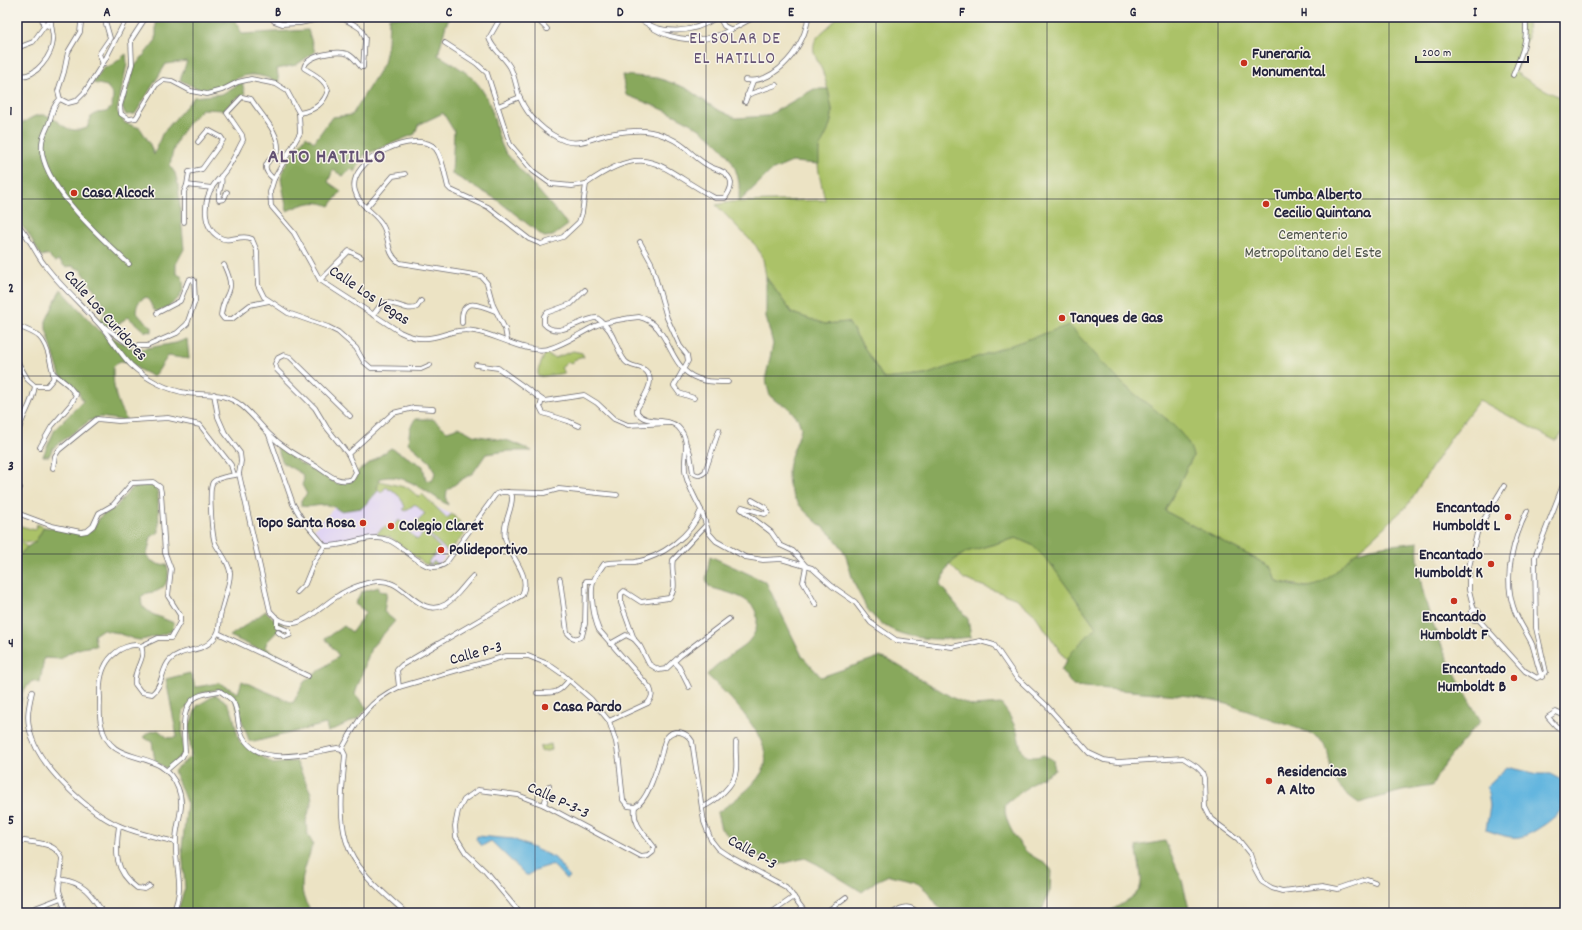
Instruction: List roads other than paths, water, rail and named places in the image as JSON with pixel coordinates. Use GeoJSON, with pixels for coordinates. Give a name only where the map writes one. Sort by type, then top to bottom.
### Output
{"type":"FeatureCollection","features":[{"type":"Feature","properties":{"kind":"street"},"geometry":{"type":"LineString","coordinates":[[42,17],[42,22],[51,29]]}},
{"type":"Feature","properties":{"kind":"street"},"geometry":{"type":"LineString","coordinates":[[17,48],[32,42],[46,26],[51,17]]}},
{"type":"Feature","properties":{"kind":"street"},"geometry":{"type":"LineString","coordinates":[[17,75],[26,76],[31,74],[42,64],[52,43],[51,17]]}},
{"type":"Feature","properties":{"kind":"street"},"geometry":{"type":"LineString","coordinates":[[78,17],[81,30],[67,55],[64,72],[58,91],[60,99],[68,104],[79,100],[102,64],[127,17]]}},
{"type":"Feature","properties":{"kind":"street"},"geometry":{"type":"LineString","coordinates":[[102,64],[99,54],[110,38],[104,17]]}},
{"type":"Feature","properties":{"kind":"street","name":"Calle Los Vegas"},"geometry":{"type":"LineString","coordinates":[[146,17],[130,44],[132,64],[120,106],[121,114],[125,118],[136,118],[156,85],[163,80],[172,81],[191,91],[207,94],[222,90],[238,82],[251,79],[276,84],[287,91],[299,113],[300,133],[274,179],[270,192],[271,206],[294,233],[320,280],[411,338],[434,339],[456,332],[474,330],[524,347],[547,349],[570,340],[596,326],[604,324]]}},
{"type":"Feature","properties":{"kind":"street"},"geometry":{"type":"LineString","coordinates":[[272,17],[274,21],[282,24],[300,24],[328,17],[344,19],[361,28],[366,38],[365,66],[363,67],[361,67],[354,58],[346,53],[329,54],[314,57],[308,60],[304,68],[324,82],[328,90],[324,99],[314,109],[299,113]]}},
{"type":"Feature","properties":{"kind":"street"},"geometry":{"type":"LineString","coordinates":[[445,43],[476,63],[488,73],[510,144],[534,171],[551,184],[572,186],[586,184],[605,170],[633,160],[656,163],[715,198],[725,198],[730,191],[731,183],[728,174],[722,170],[708,166],[673,139],[660,134],[631,131],[608,134],[588,142],[575,143],[564,140],[540,127],[524,108],[513,72],[506,60],[491,45],[489,38],[501,17]]}},
{"type":"Feature","properties":{"kind":"street"},"geometry":{"type":"LineString","coordinates":[[536,17],[547,29]]}},
{"type":"Feature","properties":{"kind":"street"},"geometry":{"type":"LineString","coordinates":[[637,17],[648,24],[655,31],[669,36],[692,39],[716,36],[755,17]]}},
{"type":"Feature","properties":{"kind":"street"},"geometry":{"type":"LineString","coordinates":[[648,24],[671,31],[686,30],[718,17],[724,26],[730,29]]}},
{"type":"Feature","properties":{"kind":"street"},"geometry":{"type":"LineString","coordinates":[[745,80],[753,81],[772,72],[789,60],[798,50],[804,36],[808,17]]}},
{"type":"Feature","properties":{"kind":"street"},"geometry":{"type":"LineString","coordinates":[[1513,75],[1524,47],[1527,28],[1525,17]]}},
{"type":"Feature","properties":{"kind":"street"},"geometry":{"type":"LineString","coordinates":[[745,102],[753,81]]}},
{"type":"Feature","properties":{"kind":"street"},"geometry":{"type":"LineString","coordinates":[[747,95],[776,85]]}},
{"type":"Feature","properties":{"kind":"street"},"geometry":{"type":"LineString","coordinates":[[274,179],[267,173],[265,168],[266,163],[278,151],[278,142],[275,134],[251,99],[242,97],[227,113],[242,135],[243,140],[232,161],[212,188],[206,205],[205,216],[212,231],[219,237],[227,240],[241,237],[248,237],[252,239],[257,251],[258,285],[260,293],[269,301],[288,313],[338,332],[356,348],[364,362],[371,368],[421,369],[430,365]]}},
{"type":"Feature","properties":{"kind":"street"},"geometry":{"type":"LineString","coordinates":[[498,106],[520,97]]}},
{"type":"Feature","properties":{"kind":"street"},"geometry":{"type":"LineString","coordinates":[[60,99],[52,111],[42,143],[42,156],[62,196],[94,231],[128,264]]}},
{"type":"Feature","properties":{"kind":"street"},"geometry":{"type":"LineString","coordinates":[[184,222],[184,192],[187,185],[189,172],[202,170],[223,140],[221,137],[208,130],[198,142]]}},
{"type":"Feature","properties":{"kind":"street"},"geometry":{"type":"LineString","coordinates":[[507,340],[506,329],[496,311],[487,283],[481,276],[400,263],[394,259],[391,254],[384,227],[381,222],[358,199],[354,189],[356,176],[359,169],[365,161],[408,141],[428,143],[436,150],[448,187],[451,190],[488,207],[529,239],[541,244],[562,237],[579,222],[582,213],[586,184]]}},
{"type":"Feature","properties":{"kind":"street"},"geometry":{"type":"LineString","coordinates":[[366,208],[388,180],[393,176],[405,174]]}},
{"type":"Feature","properties":{"kind":"street"},"geometry":{"type":"LineString","coordinates":[[221,176],[223,182],[218,195],[219,200],[224,199],[227,192]]}},
{"type":"Feature","properties":{"kind":"street"},"geometry":{"type":"LineString","coordinates":[[187,185],[212,188]]}},
{"type":"Feature","properties":{"kind":"street","name":"Calle Los Curidores"},"geometry":{"type":"LineString","coordinates":[[17,224],[30,240],[43,264],[96,320],[123,356],[141,374],[172,389],[188,393],[222,395],[238,403],[255,417],[269,434],[292,453],[336,479],[349,480],[355,476],[354,467],[348,454],[327,428],[315,408],[277,370],[275,364],[278,358],[284,355],[290,357],[350,416]]}},
{"type":"Feature","properties":{"kind":"street"},"geometry":{"type":"LineString","coordinates":[[640,242],[651,262],[666,318],[680,346],[687,355],[688,361],[674,386],[679,392],[694,398]]}},
{"type":"Feature","properties":{"kind":"street"},"geometry":{"type":"LineString","coordinates":[[320,280],[349,251],[361,257]]}},
{"type":"Feature","properties":{"kind":"street"},"geometry":{"type":"LineString","coordinates":[[224,265],[230,277],[231,287],[221,310],[221,315],[224,319],[232,319],[250,305],[269,301]]}},
{"type":"Feature","properties":{"kind":"street"},"geometry":{"type":"LineString","coordinates":[[96,320],[127,343],[136,346],[147,346],[160,341],[177,333],[187,324],[195,301],[194,280],[188,280],[180,301],[157,313]]}},
{"type":"Feature","properties":{"kind":"street"},"geometry":{"type":"LineString","coordinates":[[585,290],[571,304],[546,313],[544,316],[544,324],[551,329],[562,329],[596,318],[604,324],[614,337],[626,361],[629,364],[641,367],[647,372],[650,380],[649,387],[637,409],[639,416],[644,419],[672,423],[685,436],[690,453],[693,473],[697,476],[702,475],[705,472],[719,430]]}},
{"type":"Feature","properties":{"kind":"street"},"geometry":{"type":"LineString","coordinates":[[373,315],[382,303],[390,302],[411,309],[417,307],[421,301]]}},
{"type":"Feature","properties":{"kind":"street"},"geometry":{"type":"LineString","coordinates":[[462,323],[461,312],[470,304],[480,305],[496,311]]}},
{"type":"Feature","properties":{"kind":"street"},"geometry":{"type":"LineString","coordinates":[[604,324],[633,317],[649,320],[662,336],[683,370],[696,378],[708,382],[728,382]]}},
{"type":"Feature","properties":{"kind":"street"},"geometry":{"type":"LineString","coordinates":[[17,326],[33,331],[43,340],[48,349],[53,379],[47,386],[35,386],[28,380],[17,361]]}},
{"type":"Feature","properties":{"kind":"street"},"geometry":{"type":"LineString","coordinates":[[476,365],[498,368],[515,382],[529,389],[542,400],[546,401],[578,394],[584,395],[597,403],[614,418],[628,425],[672,423]]}},
{"type":"Feature","properties":{"kind":"street"},"geometry":{"type":"LineString","coordinates":[[40,447],[52,426],[71,404],[76,395],[68,385],[53,373]]}},
{"type":"Feature","properties":{"kind":"street"},"geometry":{"type":"LineString","coordinates":[[19,430],[21,422],[32,403],[35,386]]}},
{"type":"Feature","properties":{"kind":"street"},"geometry":{"type":"LineString","coordinates":[[214,394],[218,417],[225,433],[240,453],[241,461],[236,474]]}},
{"type":"Feature","properties":{"kind":"street"},"geometry":{"type":"LineString","coordinates":[[542,400],[540,407],[543,413],[568,420],[579,426]]}},
{"type":"Feature","properties":{"kind":"street"},"geometry":{"type":"LineString","coordinates":[[348,454],[393,413],[414,408],[433,409]]}},
{"type":"Feature","properties":{"kind":"street"},"geometry":{"type":"LineString","coordinates":[[53,468],[54,456],[59,450],[97,419],[118,421],[168,418],[200,425],[228,461],[236,474],[270,611],[277,618],[291,623],[304,621],[336,597],[373,581],[383,581],[393,584],[423,606],[433,609],[446,604],[473,576]]}},
{"type":"Feature","properties":{"kind":"street"},"geometry":{"type":"LineString","coordinates":[[269,434],[293,504],[302,519],[324,546]]}},
{"type":"Feature","properties":{"kind":"street"},"geometry":{"type":"LineString","coordinates":[[687,445],[684,464],[686,476],[709,533],[716,541],[745,557],[763,560],[781,559],[812,568],[832,586],[855,602],[871,623],[896,640],[952,647],[980,641],[994,645],[1016,677],[1046,705],[1089,753],[1104,760],[1118,762],[1183,758],[1202,772],[1204,778],[1205,807],[1211,820],[1238,839],[1250,854],[1262,882],[1272,888],[1282,891],[1323,886],[1338,889],[1367,879],[1375,882]]}},
{"type":"Feature","properties":{"kind":"street"},"geometry":{"type":"LineString","coordinates":[[141,646],[143,655],[135,675],[135,684],[141,692],[152,694],[156,690],[169,660],[180,654],[200,649],[211,642],[218,633],[220,617],[230,574],[226,559],[214,539],[210,497],[212,484],[215,481],[236,474]]}},
{"type":"Feature","properties":{"kind":"street"},"geometry":{"type":"LineString","coordinates":[[1504,486],[1478,529],[1469,567],[1469,590],[1474,610],[1480,613],[1478,619],[1525,671],[1537,678],[1542,677],[1546,672],[1536,628],[1535,557],[1543,532],[1565,480]]}},
{"type":"Feature","properties":{"kind":"street"},"geometry":{"type":"LineString","coordinates":[[17,513],[52,526],[81,532],[88,531],[93,526],[99,513],[113,506],[132,483],[153,482],[160,487],[165,553],[171,569],[168,596],[180,615],[180,622],[173,636],[150,641],[141,646],[131,646],[118,651],[104,668],[100,683],[101,724],[107,738],[118,750],[129,756],[154,761],[168,769],[176,782],[182,802],[176,842],[180,889],[173,913]]}},
{"type":"Feature","properties":{"kind":"street"},"geometry":{"type":"LineString","coordinates":[[324,546],[369,538],[387,540],[401,546],[427,566],[441,568],[496,494],[508,492],[544,493],[559,489],[617,495]]}},
{"type":"Feature","properties":{"kind":"street"},"geometry":{"type":"LineString","coordinates":[[399,687],[397,670],[402,665],[522,595],[524,589],[523,575],[508,548],[505,536],[506,522],[512,504],[512,496],[508,492]]}},
{"type":"Feature","properties":{"kind":"street"},"geometry":{"type":"LineString","coordinates":[[752,500],[766,508],[768,512],[764,514],[742,507],[741,509],[771,532],[780,545],[793,551],[806,566]]}},
{"type":"Feature","properties":{"kind":"street"},"geometry":{"type":"LineString","coordinates":[[609,721],[648,703],[652,697],[652,693],[650,688],[599,630],[596,623],[592,590],[594,581],[604,564],[635,562],[655,555],[667,548],[689,531],[701,510]]}},
{"type":"Feature","properties":{"kind":"street"},"geometry":{"type":"LineString","coordinates":[[1527,511],[1518,529],[1513,547],[1510,590],[1513,606],[1531,644],[1542,677]]}},
{"type":"Feature","properties":{"kind":"street"},"geometry":{"type":"LineString","coordinates":[[706,525],[674,560],[672,565],[673,592],[669,598],[641,602],[624,591],[621,594],[621,603],[634,639],[640,646],[649,664],[659,670],[666,669],[680,656],[729,619]]}},
{"type":"Feature","properties":{"kind":"street"},"geometry":{"type":"LineString","coordinates":[[297,592],[305,584],[314,562],[324,546]]}},
{"type":"Feature","properties":{"kind":"street"},"geometry":{"type":"LineString","coordinates":[[806,566],[803,582],[816,605]]}},
{"type":"Feature","properties":{"kind":"street"},"geometry":{"type":"LineString","coordinates":[[560,578],[567,632],[572,638],[576,639],[582,636],[585,624],[586,581],[594,581]]}},
{"type":"Feature","properties":{"kind":"street"},"geometry":{"type":"LineString","coordinates":[[277,618],[277,626],[289,630],[290,635],[286,637],[278,632]]}},
{"type":"Feature","properties":{"kind":"street"},"geometry":{"type":"LineString","coordinates":[[218,633],[308,676]]}},
{"type":"Feature","properties":{"kind":"street"},"geometry":{"type":"LineString","coordinates":[[610,644],[626,635],[634,639]]}},
{"type":"Feature","properties":{"kind":"street","name":"Calle P-3"},"geometry":{"type":"LineString","coordinates":[[342,748],[355,725],[372,703],[385,693],[399,687],[506,656],[528,656],[548,664],[569,680],[591,699],[609,721],[617,748],[623,800],[628,806],[635,807],[644,799],[655,773],[667,737],[673,733],[681,732],[688,735],[692,741],[703,807],[704,822],[711,840],[718,849],[776,880],[786,888],[806,913]]}},
{"type":"Feature","properties":{"kind":"street"},"geometry":{"type":"LineString","coordinates":[[674,662],[679,667],[689,688]]}},
{"type":"Feature","properties":{"kind":"street"},"geometry":{"type":"LineString","coordinates":[[537,693],[556,693],[562,690],[569,680]]}},
{"type":"Feature","properties":{"kind":"street"},"geometry":{"type":"LineString","coordinates":[[168,769],[182,757],[185,751],[184,726],[187,707],[201,695],[220,691],[233,701],[240,731],[250,747],[263,754],[275,758],[342,748],[345,755],[342,818],[346,842],[357,863],[372,881],[406,913]]}},
{"type":"Feature","properties":{"kind":"street"},"geometry":{"type":"LineString","coordinates":[[32,692],[28,719],[30,732],[36,748],[51,769],[94,810],[119,826],[176,842]]}},
{"type":"Feature","properties":{"kind":"street"},"geometry":{"type":"LineString","coordinates":[[1565,716],[1556,712],[1548,717],[1556,726],[1565,731]]}},
{"type":"Feature","properties":{"kind":"street"},"geometry":{"type":"LineString","coordinates":[[703,807],[711,804],[733,781],[736,772],[736,742]]}},
{"type":"Feature","properties":{"kind":"street"},"geometry":{"type":"LineString","coordinates":[[544,805],[549,786]]}},
{"type":"Feature","properties":{"kind":"street","name":"Calle P-3-3"},"geometry":{"type":"LineString","coordinates":[[520,913],[512,901],[462,847],[456,837],[457,815],[464,800],[478,790],[518,795],[544,805],[641,856],[648,856],[653,852],[654,847],[636,824],[634,814],[635,807]]}},
{"type":"Feature","properties":{"kind":"street"},"geometry":{"type":"LineString","coordinates":[[119,826],[117,837],[120,870],[137,888],[145,889],[150,886]]}},
{"type":"Feature","properties":{"kind":"street"},"geometry":{"type":"LineString","coordinates":[[17,840],[46,845],[56,850],[62,858],[59,879],[61,898],[66,913]]}},
{"type":"Feature","properties":{"kind":"street"},"geometry":{"type":"LineString","coordinates":[[59,879],[79,884],[89,893],[103,913]]}},
{"type":"Feature","properties":{"kind":"street"},"geometry":{"type":"LineString","coordinates":[[771,913],[794,897]]}},
{"type":"Feature","properties":{"kind":"street"},"geometry":{"type":"LineString","coordinates":[[825,913],[846,897]]}},
{"type":"Feature","properties":{"kind":"street"},"geometry":{"type":"LineString","coordinates":[[22,913],[61,898]]}},
{"type":"Feature","properties":{"kind":"street"},"geometry":{"type":"LineString","coordinates":[[893,913],[901,907],[909,907],[918,913]]}},
{"type":"Feature","properties":{"kind":"water"},"geometry":{"type":"Polygon","coordinates":[[[1507,767],[1538,774],[1550,774],[1565,782],[1566,801],[1558,814],[1532,833],[1520,837],[1507,836],[1486,830],[1490,806],[1487,786],[1507,767]]]}},
{"type":"Feature","properties":{"kind":"water"},"geometry":{"type":"Polygon","coordinates":[[[477,836],[513,839],[555,858],[569,877],[566,879],[555,867],[551,865],[535,870],[529,875],[526,875],[491,841],[482,846],[476,839],[477,836]]]}},
{"type":"Feature","properties":{"kind":"place","name":"Funeraria Monumental"},"geometry":{"type":"Point","coordinates":[1244,63]}},
{"type":"Feature","properties":{"kind":"place","name":"Casa Alcock"},"geometry":{"type":"Point","coordinates":[74,193]}},
{"type":"Feature","properties":{"kind":"place","name":"Tumba Alberto Cecilio Quintana"},"geometry":{"type":"Point","coordinates":[1266,204]}},
{"type":"Feature","properties":{"kind":"place","name":"Tanques de Gas"},"geometry":{"type":"Point","coordinates":[1062,318]}},
{"type":"Feature","properties":{"kind":"place","name":"Encantado Humboldt L"},"geometry":{"type":"Point","coordinates":[1508,517]}},
{"type":"Feature","properties":{"kind":"place","name":"Topo Santa Rosa"},"geometry":{"type":"Point","coordinates":[363,523]}},
{"type":"Feature","properties":{"kind":"place","name":"Colegio Claret"},"geometry":{"type":"Point","coordinates":[391,526]}},
{"type":"Feature","properties":{"kind":"place","name":"Polideportivo"},"geometry":{"type":"Point","coordinates":[441,550]}},
{"type":"Feature","properties":{"kind":"place","name":"Encantado Humboldt K"},"geometry":{"type":"Point","coordinates":[1491,564]}},
{"type":"Feature","properties":{"kind":"place","name":"Encantado Humboldt F"},"geometry":{"type":"Point","coordinates":[1454,601]}},
{"type":"Feature","properties":{"kind":"place","name":"Encantado Humboldt B"},"geometry":{"type":"Point","coordinates":[1514,678]}},
{"type":"Feature","properties":{"kind":"place","name":"Casa Pardo"},"geometry":{"type":"Point","coordinates":[545,707]}},
{"type":"Feature","properties":{"kind":"place","name":"Residencias A Alto"},"geometry":{"type":"Point","coordinates":[1269,781]}},
{"type":"Feature","properties":{"kind":"district","name":"EL SOLAR DE EL HATILLO"},"geometry":{"type":"Point","coordinates":[735,50]}},
{"type":"Feature","properties":{"kind":"district","name":"ALTO HATILLO"},"geometry":{"type":"Point","coordinates":[327,158]}},
{"type":"Feature","properties":{"kind":"park label","name":"Cementerio Metropolitano del Este"},"geometry":{"type":"Point","coordinates":[1313,244]}}]}
